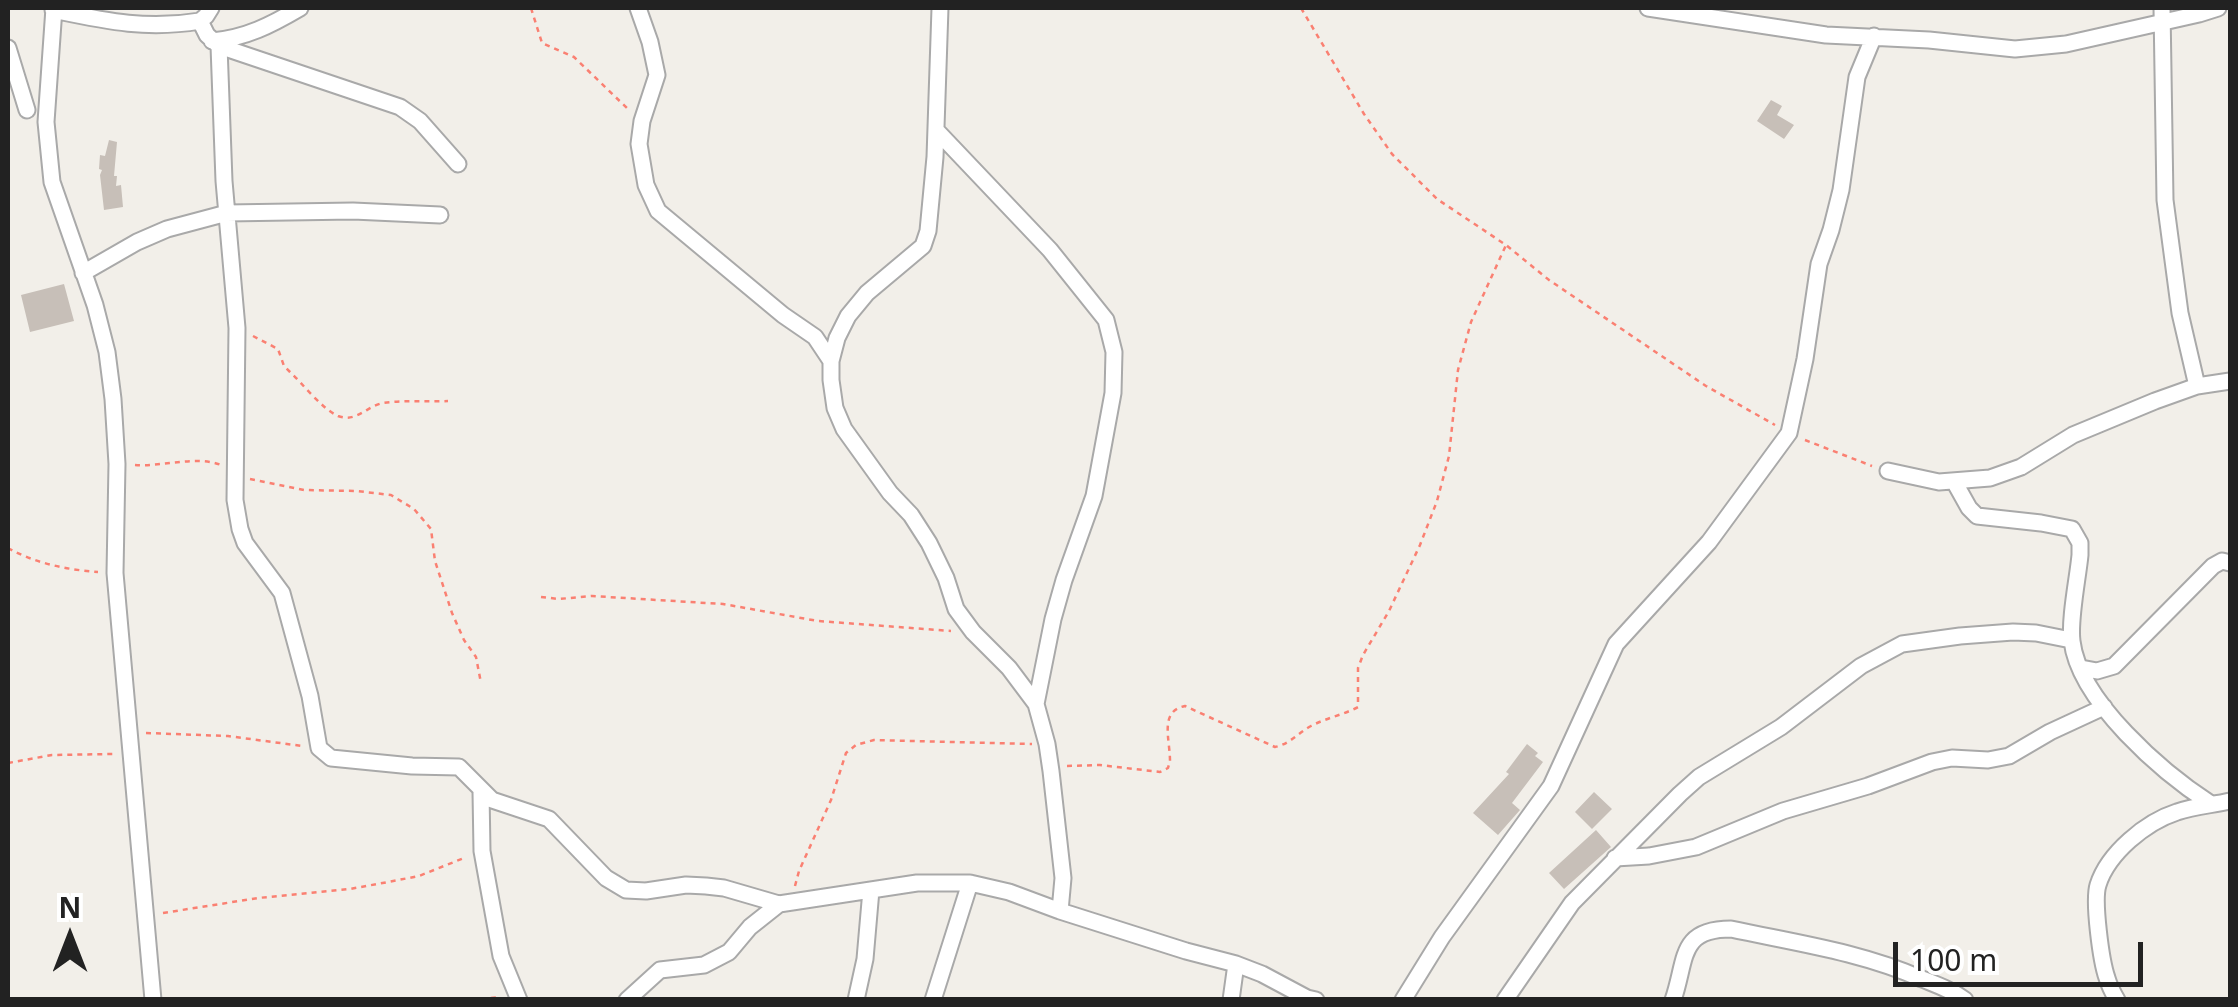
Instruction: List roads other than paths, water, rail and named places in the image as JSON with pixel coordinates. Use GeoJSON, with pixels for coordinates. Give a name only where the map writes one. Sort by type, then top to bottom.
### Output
{"type":"FeatureCollection","features":[{"type":"Feature","properties":{"kind":"street"},"geometry":{"type":"LineString","coordinates":[[128,8],[131,25]]}},
{"type":"Feature","properties":{"kind":"street"},"geometry":{"type":"LineString","coordinates":[[216,44],[252,34],[300,8]]}},
{"type":"Feature","properties":{"kind":"street"},"geometry":{"type":"LineString","coordinates":[[638,8],[656,75],[642,122],[640,144],[646,185],[658,211],[783,315],[816,337],[832,361]]}},
{"type":"Feature","properties":{"kind":"street"},"geometry":{"type":"LineString","coordinates":[[940,8],[932,212],[923,246],[867,293],[848,316],[837,338],[831,380],[835,408],[844,429],[929,543],[956,609],[1036,704],[1051,771],[1063,878],[1060,911]]}},
{"type":"Feature","properties":{"kind":"street"},"geometry":{"type":"LineString","coordinates":[[1648,8],[1826,34],[2015,49],[2066,44],[2162,14],[2199,14],[2218,8]]}},
{"type":"Feature","properties":{"kind":"street"},"geometry":{"type":"LineString","coordinates":[[153,1000],[115,574],[114,399],[107,352],[52,182],[46,122],[53,9],[131,25],[176,24],[205,14],[216,44],[237,328],[235,500],[246,543],[282,594],[310,696],[319,748],[331,758],[412,766],[453,765],[464,770],[492,800],[549,818],[606,878],[626,890],[706,886],[787,903],[917,883],[970,882],[1236,964],[1316,1000]]}},
{"type":"Feature","properties":{"kind":"street"},"geometry":{"type":"LineString","coordinates":[[2162,14],[2165,200],[2180,314],[2197,386]]}},
{"type":"Feature","properties":{"kind":"street"},"geometry":{"type":"LineString","coordinates":[[1403,1000],[1442,936],[1551,786],[1616,644],[1709,542],[1789,433],[1819,264],[1841,190],[1857,78],[1874,36]]}},
{"type":"Feature","properties":{"kind":"street"},"geometry":{"type":"LineString","coordinates":[[216,44],[400,107],[420,121],[458,164]]}},
{"type":"Feature","properties":{"kind":"street"},"geometry":{"type":"LineString","coordinates":[[8,48],[26,110]]}},
{"type":"Feature","properties":{"kind":"street"},"geometry":{"type":"LineString","coordinates":[[8,102],[46,122]]}},
{"type":"Feature","properties":{"kind":"street"},"geometry":{"type":"LineString","coordinates":[[936,130],[1050,250],[1106,320],[1114,352],[1113,392],[1094,496],[1060,593],[1036,704]]}},
{"type":"Feature","properties":{"kind":"street"},"geometry":{"type":"LineString","coordinates":[[83,273],[166,230],[227,213],[353,211],[440,215]]}},
{"type":"Feature","properties":{"kind":"street"},"geometry":{"type":"LineString","coordinates":[[1888,471],[1940,482],[1990,478],[2021,467],[2073,435],[2197,386],[2230,380]]}},
{"type":"Feature","properties":{"kind":"street"},"geometry":{"type":"LineString","coordinates":[[1955,482],[1977,516],[2064,526],[2077,536],[2080,555],[2072,640],[2080,668],[2104,707],[2142,750],[2180,784],[2211,804]]}},
{"type":"Feature","properties":{"kind":"street"},"geometry":{"type":"LineString","coordinates":[[2080,668],[2097,671],[2114,666],[2218,562],[2230,563]]}},
{"type":"Feature","properties":{"kind":"street"},"geometry":{"type":"LineString","coordinates":[[1504,1000],[1572,903],[1699,777],[1782,728],[1860,666],[1902,644],[1914,642],[2013,632],[2072,640]]}},
{"type":"Feature","properties":{"kind":"street"},"geometry":{"type":"LineString","coordinates":[[1615,858],[1696,847],[1783,810],[1868,786],[1932,762],[2009,756],[2104,707]]}},
{"type":"Feature","properties":{"kind":"street"},"geometry":{"type":"LineString","coordinates":[[482,792],[482,851],[501,956],[518,997]]}},
{"type":"Feature","properties":{"kind":"street"},"geometry":{"type":"LineString","coordinates":[[2117,1000],[2107,979],[2098,886],[2113,860],[2162,818],[2230,800]]}},
{"type":"Feature","properties":{"kind":"street"},"geometry":{"type":"LineString","coordinates":[[933,1000],[970,882]]}},
{"type":"Feature","properties":{"kind":"street"},"geometry":{"type":"LineString","coordinates":[[856,1000],[865,959],[871,890]]}},
{"type":"Feature","properties":{"kind":"street"},"geometry":{"type":"LineString","coordinates":[[627,1000],[660,970],[704,964],[728,952],[750,927],[787,903]]}},
{"type":"Feature","properties":{"kind":"street"},"geometry":{"type":"LineString","coordinates":[[1673,1000],[1692,941],[1712,929],[1731,929],[1860,956],[1911,974],[1964,1000]]}},
{"type":"Feature","properties":{"kind":"street"},"geometry":{"type":"LineString","coordinates":[[1231,1000],[1236,964]]}}]}
